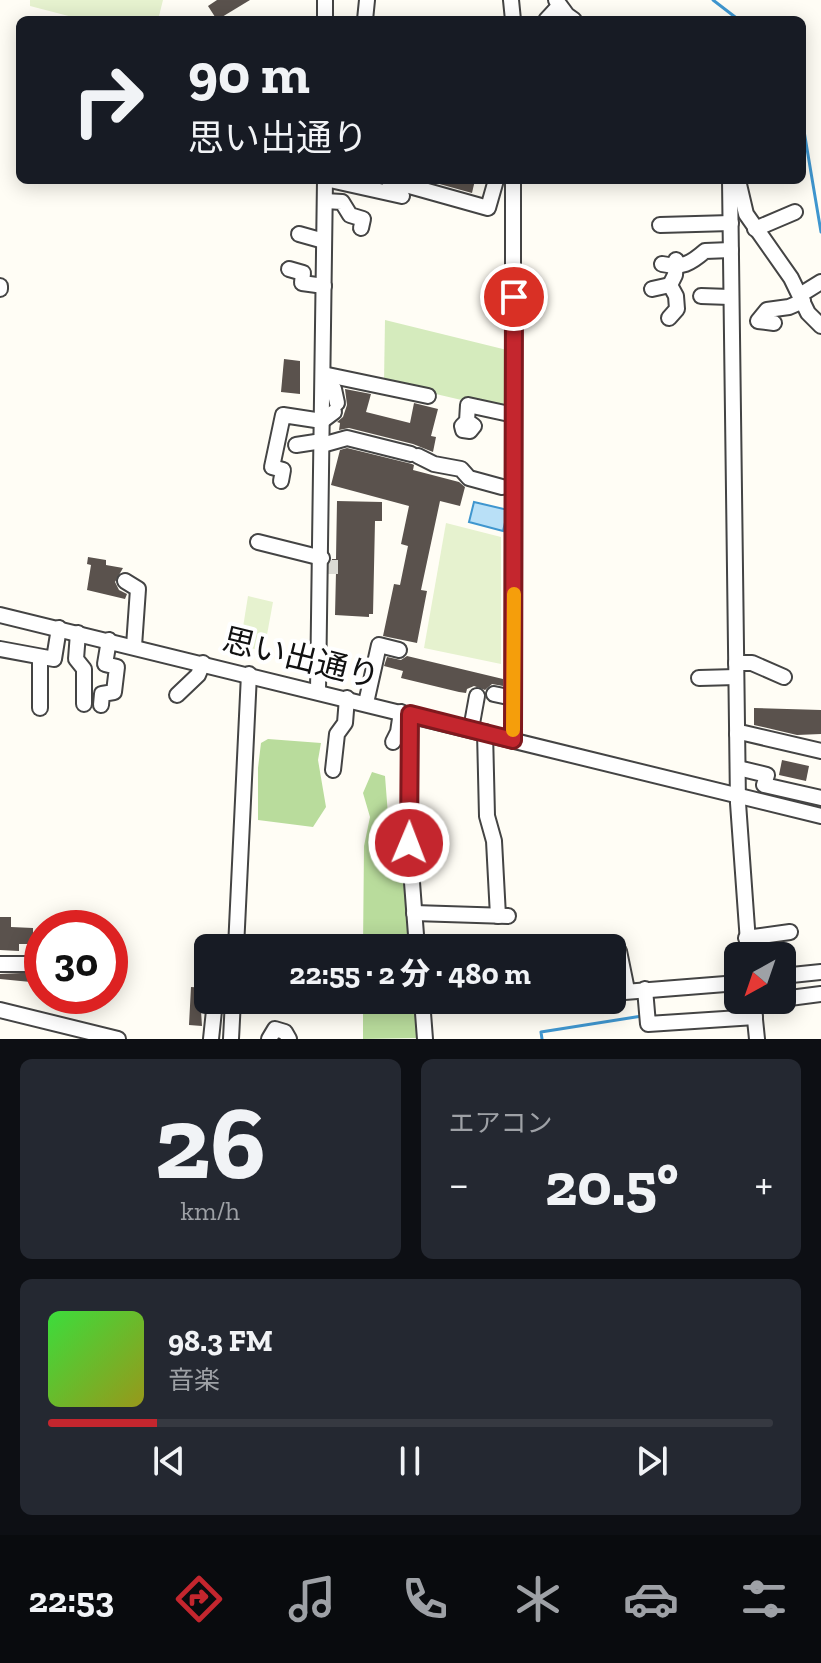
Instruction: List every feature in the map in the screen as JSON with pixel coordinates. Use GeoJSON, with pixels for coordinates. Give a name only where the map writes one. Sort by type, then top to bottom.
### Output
{"type":"FeatureCollection","features":[{"type":"Feature","properties":{"kind":"street"},"geometry":{"type":"LineString","coordinates":[[327,184],[323,377],[331,412]]}},
{"type":"Feature","properties":{"kind":"street"},"geometry":{"type":"LineString","coordinates":[[346,184],[402,196]]}},
{"type":"Feature","properties":{"kind":"street"},"geometry":{"type":"LineString","coordinates":[[402,184],[488,208],[495,184]]}},
{"type":"Feature","properties":{"kind":"street"},"geometry":{"type":"LineString","coordinates":[[513,184],[513,740]]}},
{"type":"Feature","properties":{"kind":"street"},"geometry":{"type":"LineString","coordinates":[[730,184],[738,796],[747,942]]}},
{"type":"Feature","properties":{"kind":"street"},"geometry":{"type":"LineString","coordinates":[[739,184],[746,214],[791,278],[808,313],[820,323]]}},
{"type":"Feature","properties":{"kind":"street"},"geometry":{"type":"LineString","coordinates":[[325,201],[342,202],[350,215],[363,219],[361,228]]}},
{"type":"Feature","properties":{"kind":"street"},"geometry":{"type":"LineString","coordinates":[[755,229],[795,212]]}},
{"type":"Feature","properties":{"kind":"street"},"geometry":{"type":"LineString","coordinates":[[660,225],[731,223]]}},
{"type":"Feature","properties":{"kind":"street"},"geometry":{"type":"LineString","coordinates":[[299,234],[324,241]]}},
{"type":"Feature","properties":{"kind":"street"},"geometry":{"type":"LineString","coordinates":[[669,318],[677,309],[670,285],[672,264],[694,263],[705,251],[731,250]]}},
{"type":"Feature","properties":{"kind":"street"},"geometry":{"type":"LineString","coordinates":[[289,269],[303,273],[302,283],[324,286]]}},
{"type":"Feature","properties":{"kind":"street"},"geometry":{"type":"LineString","coordinates":[[763,318],[789,307],[821,282]]}},
{"type":"Feature","properties":{"kind":"street"},"geometry":{"type":"LineString","coordinates":[[652,289],[670,285]]}},
{"type":"Feature","properties":{"kind":"street"},"geometry":{"type":"LineString","coordinates":[[701,296],[730,297]]}},
{"type":"Feature","properties":{"kind":"street"},"geometry":{"type":"LineString","coordinates":[[323,377],[428,396]]}},
{"type":"Feature","properties":{"kind":"street"},"geometry":{"type":"LineString","coordinates":[[318,691],[326,558],[322,534],[322,443],[334,389],[323,377]]}},
{"type":"Feature","properties":{"kind":"street"},"geometry":{"type":"LineString","coordinates":[[467,421],[468,405],[514,415]]}},
{"type":"Feature","properties":{"kind":"street"},"geometry":{"type":"LineString","coordinates":[[281,481],[283,470],[272,467],[283,415],[331,412]]}},
{"type":"Feature","properties":{"kind":"street"},"geometry":{"type":"LineString","coordinates":[[296,445],[347,438],[461,469],[469,478],[502,487]]}},
{"type":"Feature","properties":{"kind":"street"},"geometry":{"type":"LineString","coordinates":[[258,542],[326,558]]}},
{"type":"Feature","properties":{"kind":"street"},"geometry":{"type":"LineString","coordinates":[[321,605],[331,605],[331,574]]}},
{"type":"Feature","properties":{"kind":"street"},"geometry":{"type":"LineString","coordinates":[[125,581],[138,589],[134,646]]}},
{"type":"Feature","properties":{"kind":"street"},"geometry":{"type":"LineString","coordinates":[[0,616],[0,629]]}},
{"type":"Feature","properties":{"kind":"street","name":"思い出通り"},"geometry":{"type":"LineString","coordinates":[[0,616],[249,674],[821,816]]}},
{"type":"Feature","properties":{"kind":"street"},"geometry":{"type":"LineString","coordinates":[[0,649],[54,659],[59,628]]}},
{"type":"Feature","properties":{"kind":"street"},"geometry":{"type":"LineString","coordinates":[[78,633],[76,659],[84,669],[77,686],[84,704]]}},
{"type":"Feature","properties":{"kind":"street"},"geometry":{"type":"LineString","coordinates":[[101,705],[102,694],[114,692],[117,667],[105,664],[109,640]]}},
{"type":"Feature","properties":{"kind":"street"},"geometry":{"type":"LineString","coordinates":[[366,703],[379,645],[399,650]]}},
{"type":"Feature","properties":{"kind":"street"},"geometry":{"type":"LineString","coordinates":[[40,658],[40,708]]}},
{"type":"Feature","properties":{"kind":"street"},"geometry":{"type":"LineString","coordinates":[[177,695],[198,675],[203,663]]}},
{"type":"Feature","properties":{"kind":"street"},"geometry":{"type":"LineString","coordinates":[[699,678],[752,663],[784,677]]}},
{"type":"Feature","properties":{"kind":"street"},"geometry":{"type":"LineString","coordinates":[[237,934],[249,674]]}},
{"type":"Feature","properties":{"kind":"street"},"geometry":{"type":"LineString","coordinates":[[494,694],[513,698]]}},
{"type":"Feature","properties":{"kind":"street"},"geometry":{"type":"LineString","coordinates":[[414,913],[503,916],[494,841],[487,816],[477,696]]}},
{"type":"Feature","properties":{"kind":"street"},"geometry":{"type":"LineString","coordinates":[[333,770],[337,734],[348,727],[347,698]]}},
{"type":"Feature","properties":{"kind":"street"},"geometry":{"type":"LineString","coordinates":[[393,742],[405,713]]}},
{"type":"Feature","properties":{"kind":"street"},"geometry":{"type":"LineString","coordinates":[[405,713],[416,934]]}},
{"type":"Feature","properties":{"kind":"street"},"geometry":{"type":"LineString","coordinates":[[737,734],[821,751]]}},
{"type":"Feature","properties":{"kind":"street"},"geometry":{"type":"LineString","coordinates":[[738,768],[767,775],[764,785],[814,797],[803,811]]}},
{"type":"Feature","properties":{"kind":"street"},"geometry":{"type":"LineString","coordinates":[[746,938],[790,932]]}},
{"type":"Feature","properties":{"kind":"street"},"geometry":{"type":"LineString","coordinates":[[0,964],[24,964]]}},
{"type":"Feature","properties":{"kind":"street"},"geometry":{"type":"LineString","coordinates":[[796,975],[821,972]]}},
{"type":"Feature","properties":{"kind":"street"},"geometry":{"type":"LineString","coordinates":[[626,991],[724,984]]}},
{"type":"Feature","properties":{"kind":"street"},"geometry":{"type":"LineString","coordinates":[[645,989],[648,1024],[724,1011]]}},
{"type":"Feature","properties":{"kind":"street"},"geometry":{"type":"LineString","coordinates":[[796,997],[821,994]]}},
{"type":"Feature","properties":{"kind":"street"},"geometry":{"type":"LineString","coordinates":[[0,1010],[118,1039]]}},
{"type":"Feature","properties":{"kind":"street"},"geometry":{"type":"LineString","coordinates":[[211,1039],[214,1014]]}},
{"type":"Feature","properties":{"kind":"street"},"geometry":{"type":"LineString","coordinates":[[231,1039],[232,1014]]}},
{"type":"Feature","properties":{"kind":"street"},"geometry":{"type":"LineString","coordinates":[[423,1014],[425,1039]]}},
{"type":"Feature","properties":{"kind":"street"},"geometry":{"type":"LineString","coordinates":[[755,1014],[757,1039]]}},
{"type":"Feature","properties":{"kind":"street"},"geometry":{"type":"LineString","coordinates":[[49,1039],[52,1023]]}},
{"type":"Feature","properties":{"kind":"street"},"geometry":{"type":"LineString","coordinates":[[269,1039],[272,1031],[280,1029],[289,1039]]}},
{"type":"Feature","properties":{"kind":"green space"},"geometry":{"type":"Polygon","coordinates":[[[30,0],[163,0],[159,16],[69,16],[30,6],[30,0]]]}},
{"type":"Feature","properties":{"kind":"green space"},"geometry":{"type":"Polygon","coordinates":[[[385,320],[511,351],[509,411],[384,382],[385,320]]]}},
{"type":"Feature","properties":{"kind":"green space"},"geometry":{"type":"Polygon","coordinates":[[[446,523],[501,537],[501,664],[424,648],[446,523]]]}},
{"type":"Feature","properties":{"kind":"green space"},"geometry":{"type":"Polygon","coordinates":[[[248,596],[273,602],[264,651],[240,646],[248,596]]]}},
{"type":"Feature","properties":{"kind":"green space"},"geometry":{"type":"Polygon","coordinates":[[[268,739],[321,743],[318,760],[326,807],[313,827],[258,820],[261,743],[268,739]]]}},
{"type":"Feature","properties":{"kind":"green space"},"geometry":{"type":"Polygon","coordinates":[[[372,772],[385,776],[388,815],[398,827],[409,934],[363,934],[364,846],[370,817],[363,793],[372,772]]]}},
{"type":"Feature","properties":{"kind":"green space"},"geometry":{"type":"Polygon","coordinates":[[[363,1014],[416,1014],[419,1038],[363,1039],[363,1014]]]}},
{"type":"Feature","properties":{"kind":"water"},"geometry":{"type":"Polygon","coordinates":[[[474,502],[508,510],[503,531],[469,522],[474,502]]]}},
{"type":"Feature","properties":{"kind":"building"},"geometry":{"type":"Polygon","coordinates":[[[217,0],[250,0],[224,16],[214,16],[208,6],[217,0]]]}},
{"type":"Feature","properties":{"kind":"building"},"geometry":{"type":"Polygon","coordinates":[[[439,184],[474,184],[472,193],[439,184]]]}},
{"type":"Feature","properties":{"kind":"building"},"geometry":{"type":"Polygon","coordinates":[[[284,359],[300,361],[300,394],[281,392],[284,359]]]}},
{"type":"Feature","properties":{"kind":"building"},"geometry":{"type":"Polygon","coordinates":[[[345,389],[371,394],[366,412],[410,423],[414,403],[438,409],[431,436],[436,437],[433,452],[349,428],[339,430],[340,423],[337,422],[343,417],[347,405],[345,389]]]}},
{"type":"Feature","properties":{"kind":"building"},"geometry":{"type":"Polygon","coordinates":[[[347,448],[412,464],[413,470],[459,482],[465,487],[460,506],[440,501],[421,590],[427,591],[417,643],[383,636],[394,584],[400,585],[408,546],[401,544],[409,506],[331,485],[340,450],[347,448]]]}},
{"type":"Feature","properties":{"kind":"building"},"geometry":{"type":"Polygon","coordinates":[[[337,501],[382,502],[382,521],[375,521],[373,614],[369,617],[335,615],[336,572],[330,572],[332,559],[336,559],[337,501]]]}},
{"type":"Feature","properties":{"kind":"building"},"geometry":{"type":"Polygon","coordinates":[[[88,557],[106,560],[106,565],[123,568],[115,582],[119,590],[127,594],[125,599],[87,590],[91,565],[87,564],[88,557]]]}},
{"type":"Feature","properties":{"kind":"building"},"geometry":{"type":"Polygon","coordinates":[[[407,656],[503,679],[503,686],[492,684],[485,690],[474,686],[466,693],[459,692],[401,678],[403,671],[384,666],[387,657],[401,660],[407,656]]]}},
{"type":"Feature","properties":{"kind":"building"},"geometry":{"type":"Polygon","coordinates":[[[754,708],[821,710],[821,734],[797,735],[754,725],[754,708]]]}},
{"type":"Feature","properties":{"kind":"building"},"geometry":{"type":"Polygon","coordinates":[[[782,760],[809,766],[806,781],[779,775],[782,760]]]}},
{"type":"Feature","properties":{"kind":"building"},"geometry":{"type":"Polygon","coordinates":[[[0,917],[11,917],[11,927],[24,928],[24,944],[19,944],[19,951],[0,950],[0,917]]]}},
{"type":"Feature","properties":{"kind":"building"},"geometry":{"type":"Polygon","coordinates":[[[24,973],[24,981],[0,979],[0,974],[24,973]]]}},
{"type":"Feature","properties":{"kind":"building"},"geometry":{"type":"Polygon","coordinates":[[[191,987],[194,987],[194,1014],[201,1014],[202,1026],[189,1025],[191,987]]]}},
{"type":"Feature","properties":{"kind":"waterway"},"geometry":{"type":"LineString","coordinates":[[713,0],[734,16]]}},
{"type":"Feature","properties":{"kind":"waterway"},"geometry":{"type":"LineString","coordinates":[[806,143],[821,232]]}},
{"type":"Feature","properties":{"kind":"waterway"},"geometry":{"type":"LineString","coordinates":[[542,1039],[541,1032],[642,1016]]}},
{"type":"Feature","properties":{"kind":"tunnel"},"geometry":{"type":"LineString","coordinates":[[331,558],[331,574]]}},
{"type":"Feature","properties":{"kind":"slow traffic"},"geometry":{"type":"LineString","coordinates":[[513,730],[514,594]]}},
{"type":"Feature","properties":{"kind":"route"},"geometry":{"type":"LineString","coordinates":[[409,843],[410,714],[513,740],[514,297]]}}]}
